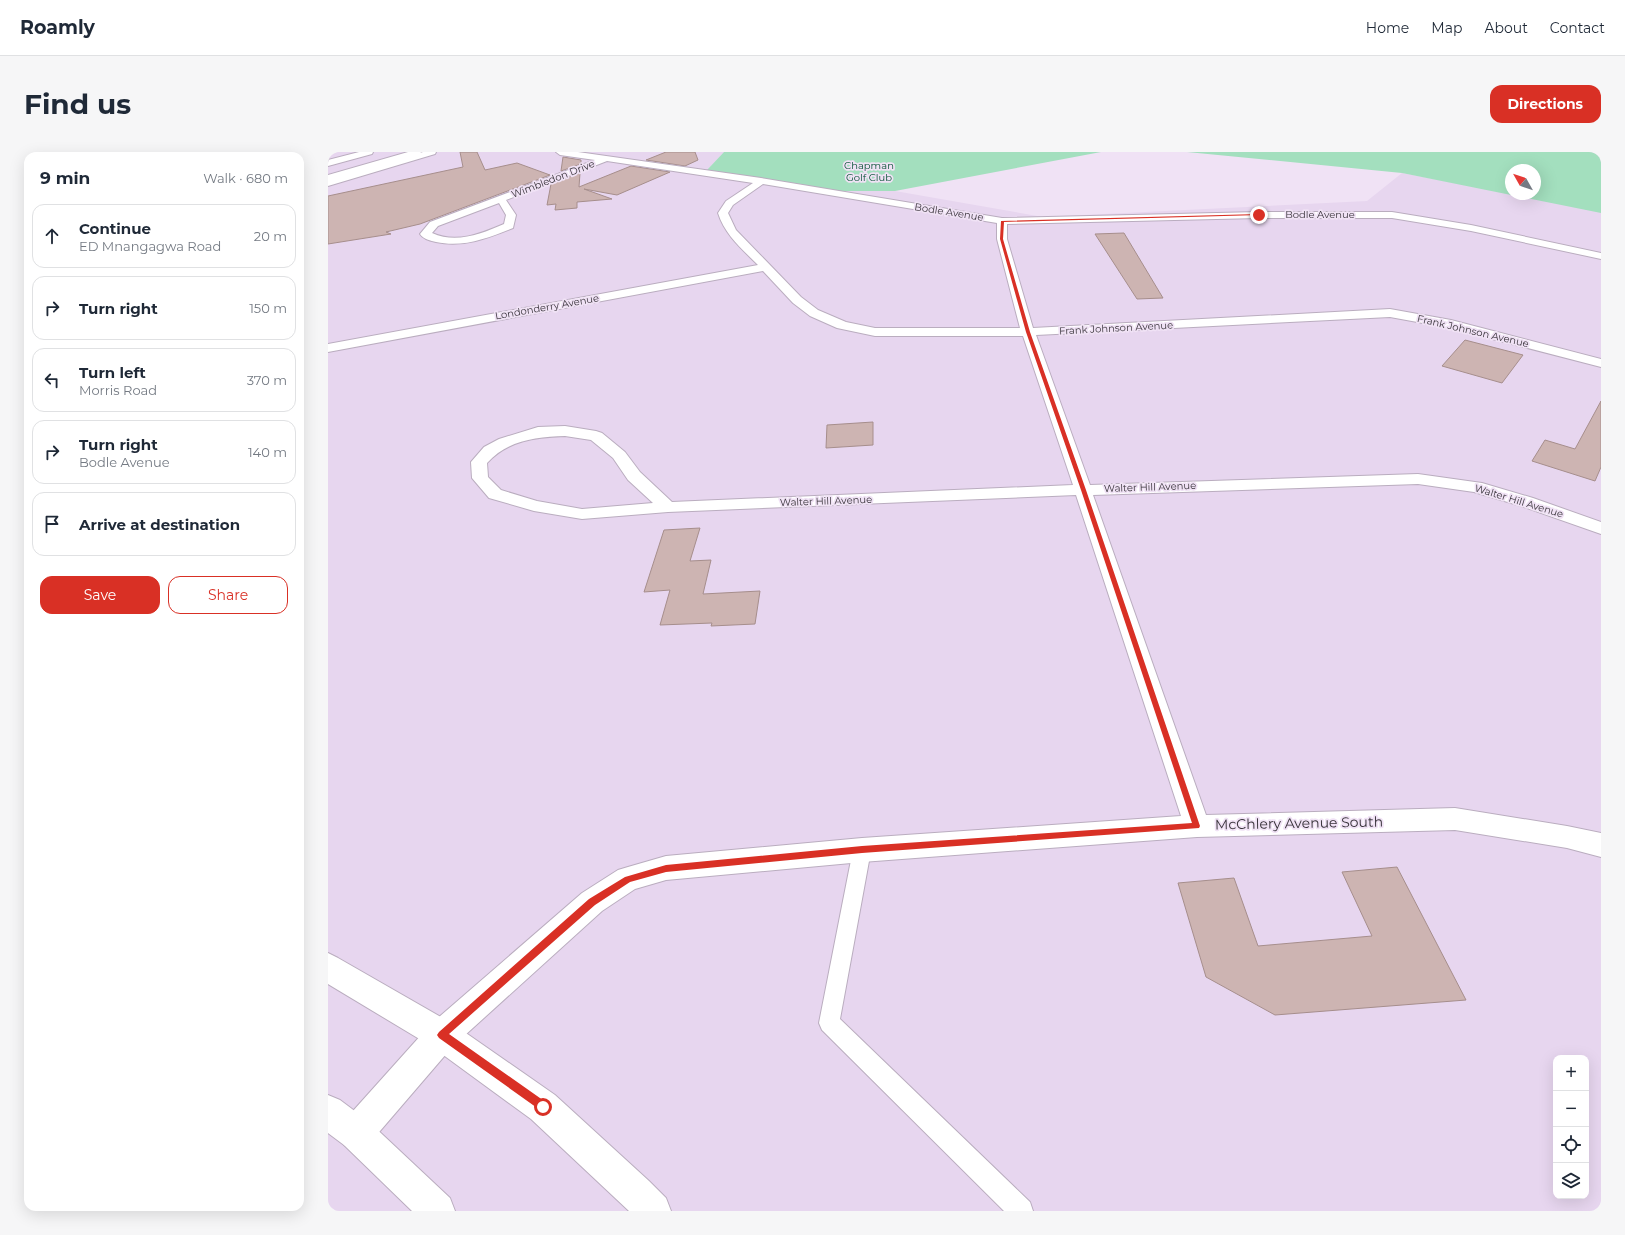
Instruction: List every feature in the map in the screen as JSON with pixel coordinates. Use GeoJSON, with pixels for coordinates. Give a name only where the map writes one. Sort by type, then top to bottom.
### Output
{"type":"FeatureCollection","features":[{"type":"Feature","properties":{"kind":"main road"},"geometry":{"type":"LineString","coordinates":[[328,163],[369,152]]}},
{"type":"Feature","properties":{"kind":"main road"},"geometry":{"type":"LineString","coordinates":[[328,170],[392,152]]}},
{"type":"Feature","properties":{"kind":"main road"},"geometry":{"type":"LineString","coordinates":[[328,178],[417,152]]}},
{"type":"Feature","properties":{"kind":"main road"},"geometry":{"type":"LineString","coordinates":[[328,183],[432,152]]}},
{"type":"Feature","properties":{"kind":"main road","name":"Bodle Avenue"},"geometry":{"type":"LineString","coordinates":[[560,152],[761,181],[1002,221],[1259,215],[1392,215],[1470,228],[1601,256]]}},
{"type":"Feature","properties":{"kind":"main road","name":"Wimbledon Drive"},"geometry":{"type":"LineString","coordinates":[[501,198],[511,215],[509,226],[481,237],[452,242],[434,240],[425,234],[434,224],[501,198],[606,159],[629,152]]}},
{"type":"Feature","properties":{"kind":"main road","name":"Frank Johnson Avenue"},"geometry":{"type":"LineString","coordinates":[[761,181],[729,203],[723,212],[726,222],[732,232],[798,300],[814,313],[842,325],[875,332],[1028,332],[1390,313],[1451,324],[1601,363]]}},
{"type":"Feature","properties":{"kind":"main road"},"geometry":{"type":"LineString","coordinates":[[1002,221],[1002,239],[1028,332],[1197,826]]}},
{"type":"Feature","properties":{"kind":"main road","name":"Londonderry Avenue"},"geometry":{"type":"LineString","coordinates":[[328,348],[767,267]]}},
{"type":"Feature","properties":{"kind":"main road","name":"Walter Hill Avenue"},"geometry":{"type":"LineString","coordinates":[[668,507],[634,476],[619,455],[596,436],[565,431],[538,432],[505,442],[490,450],[479,462],[480,478],[495,494],[534,506],[582,514],[668,507],[1083,490],[1418,479],[1476,487],[1527,502],[1601,528]]}},
{"type":"Feature","properties":{"kind":"main road","name":"McChlery Avenue South"},"geometry":{"type":"LineString","coordinates":[[356,1133],[442,1035],[592,902],[628,879],[666,868],[862,850],[1197,826],[1455,819],[1567,837],[1601,846]]}},
{"type":"Feature","properties":{"kind":"main road"},"geometry":{"type":"LineString","coordinates":[[328,968],[442,1035],[543,1107],[637,1193],[653,1211]]}},
{"type":"Feature","properties":{"kind":"main road"},"geometry":{"type":"LineString","coordinates":[[328,1112],[356,1133],[437,1211]]}},
{"type":"Feature","properties":{"kind":"lane"},"geometry":{"type":"LineString","coordinates":[[862,850],[829,1023],[1021,1211]]}},
{"type":"Feature","properties":{"kind":"shaded area"},"geometry":{"type":"Polygon","coordinates":[[[328,152],[724,152],[707,170],[828,191],[895,191],[1043,217],[1367,201],[1402,173],[1505,193],[1505,200],[1541,200],[1601,211],[1601,1211],[328,1211],[328,152]]]}},
{"type":"Feature","properties":{"kind":"green space","name":"Chapman Golf Club"},"geometry":{"type":"Polygon","coordinates":[[[724,152],[1101,152],[895,191],[828,191],[707,170],[724,152]]]}},
{"type":"Feature","properties":{"kind":"green space"},"geometry":{"type":"Polygon","coordinates":[[[1187,152],[1601,152],[1601,213],[1536,200],[1541,200],[1541,164],[1505,164],[1505,194],[1402,173],[1187,152]]]}},
{"type":"Feature","properties":{"kind":"building"},"geometry":{"type":"Polygon","coordinates":[[[460,152],[477,152],[485,170],[517,163],[550,175],[420,224],[386,232],[391,234],[328,244],[328,196],[463,167],[460,152]]]}},
{"type":"Feature","properties":{"kind":"building"},"geometry":{"type":"Polygon","coordinates":[[[666,152],[695,152],[698,160],[685,166],[646,160],[666,152]]]}},
{"type":"Feature","properties":{"kind":"building"},"geometry":{"type":"Polygon","coordinates":[[[563,157],[581,160],[581,164],[561,171],[563,157]]]}},
{"type":"Feature","properties":{"kind":"building"},"geometry":{"type":"Polygon","coordinates":[[[631,166],[670,172],[617,195],[584,189],[612,199],[577,202],[577,208],[555,210],[556,204],[547,205],[551,184],[580,173],[579,187],[631,166]]]}},
{"type":"Feature","properties":{"kind":"building"},"geometry":{"type":"Polygon","coordinates":[[[1124,233],[1163,298],[1137,299],[1095,234],[1124,233]]]}},
{"type":"Feature","properties":{"kind":"building"},"geometry":{"type":"Polygon","coordinates":[[[1465,340],[1523,355],[1502,383],[1442,366],[1465,340]]]}},
{"type":"Feature","properties":{"kind":"building"},"geometry":{"type":"Polygon","coordinates":[[[1601,401],[1601,467],[1595,481],[1532,461],[1545,440],[1575,449],[1601,401]]]}},
{"type":"Feature","properties":{"kind":"building"},"geometry":{"type":"Polygon","coordinates":[[[873,422],[873,445],[826,448],[827,425],[873,422]]]}},
{"type":"Feature","properties":{"kind":"building"},"geometry":{"type":"Polygon","coordinates":[[[700,528],[690,561],[711,560],[703,594],[760,591],[755,624],[711,626],[712,623],[660,625],[670,590],[644,592],[664,530],[700,528]]]}},
{"type":"Feature","properties":{"kind":"building"},"geometry":{"type":"Polygon","coordinates":[[[1397,867],[1466,1000],[1275,1015],[1206,977],[1178,883],[1234,878],[1258,946],[1372,936],[1342,872],[1397,867]]]}},
{"type":"Feature","properties":{"kind":"route"},"geometry":{"type":"LineString","coordinates":[[543,1107],[442,1035],[592,902],[628,879],[666,868],[862,850],[1197,826],[1028,332],[1002,239],[1002,221],[1259,215]]}}]}
